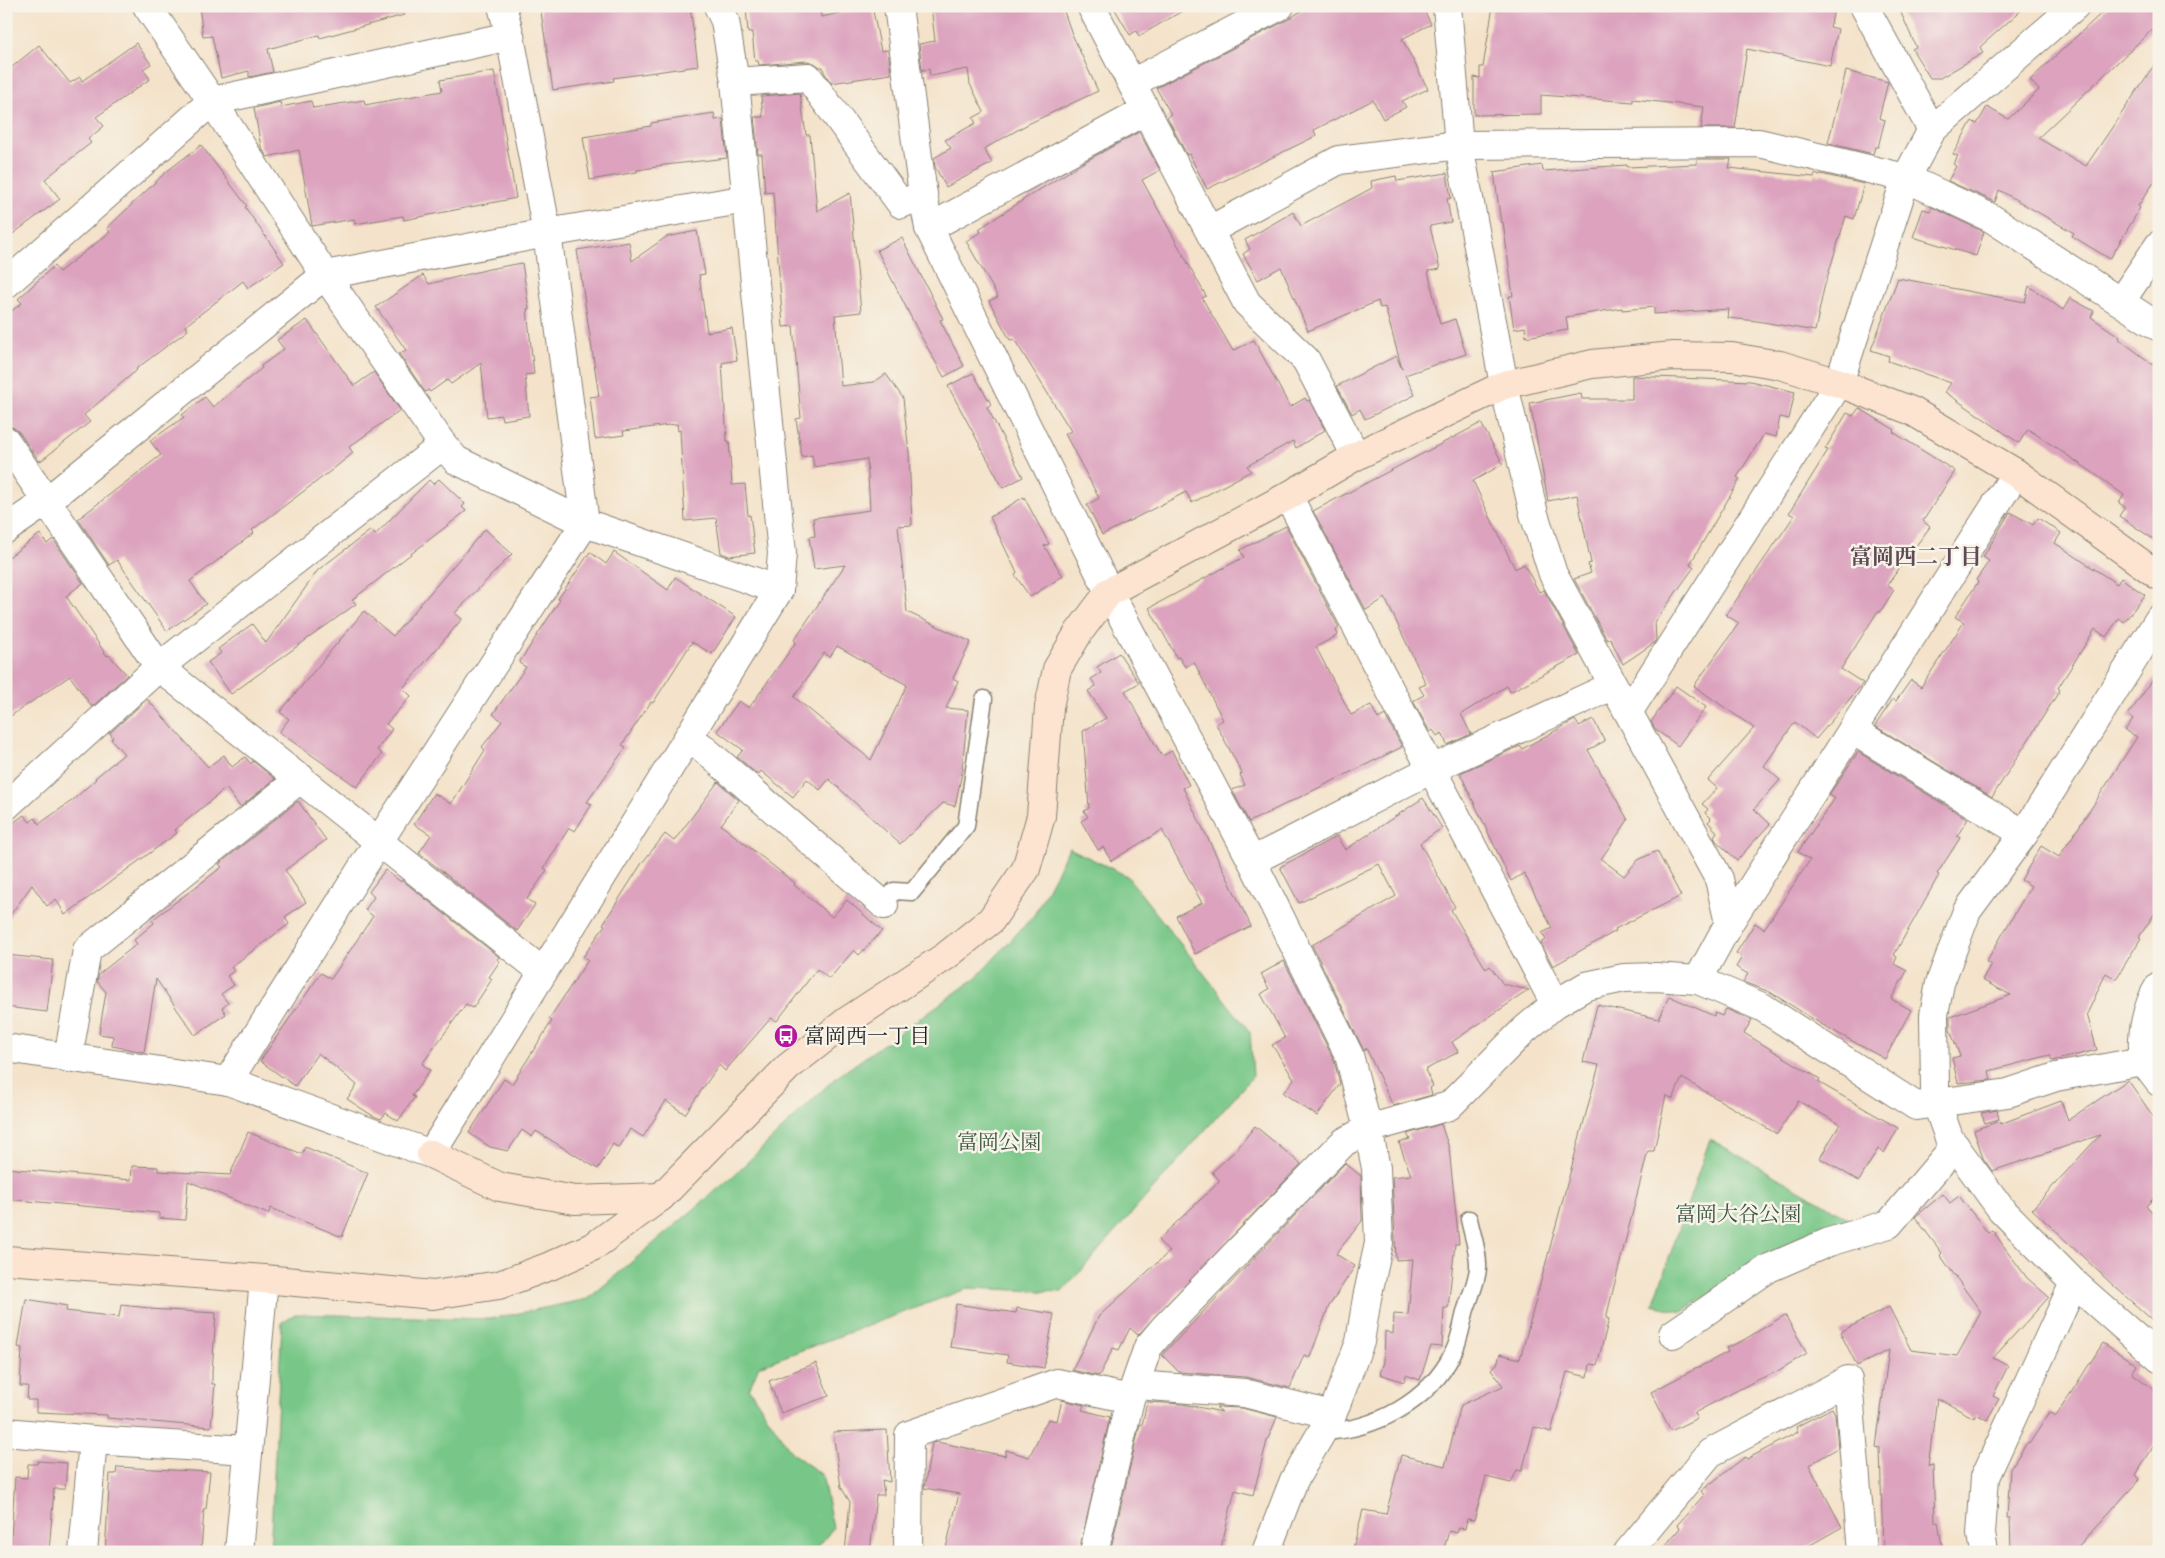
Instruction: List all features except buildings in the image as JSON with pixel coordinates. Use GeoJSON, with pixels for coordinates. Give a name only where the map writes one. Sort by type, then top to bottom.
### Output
{"type":"FeatureCollection","features":[{"type":"Feature","properties":{"kind":"street"},"geometry":{"type":"LineString","coordinates":[[147,6],[212,101],[325,275],[443,445],[456,460],[585,523],[779,590]]}},
{"type":"Feature","properties":{"kind":"street"},"geometry":{"type":"LineString","coordinates":[[228,1081],[379,841],[585,523],[547,233],[510,36],[502,6]]}},
{"type":"Feature","properties":{"kind":"street"},"geometry":{"type":"LineString","coordinates":[[431,1154],[779,590],[782,553],[735,82],[725,21],[718,6]]}},
{"type":"Feature","properties":{"kind":"street"},"geometry":{"type":"LineString","coordinates":[[898,6],[929,228],[1108,592],[1252,861],[1349,1055],[1368,1129],[1376,1168],[1379,1243],[1360,1342],[1327,1423],[1294,1480],[1266,1552]]}},
{"type":"Feature","properties":{"kind":"street"},"geometry":{"type":"LineString","coordinates":[[1091,6],[1247,303],[1306,360],[1356,456]]}},
{"type":"Feature","properties":{"kind":"street"},"geometry":{"type":"LineString","coordinates":[[1132,83],[1280,6]]}},
{"type":"Feature","properties":{"kind":"street"},"geometry":{"type":"LineString","coordinates":[[1447,6],[1459,145],[1504,386],[1534,514],[1553,574],[1612,686],[1629,711],[1718,879],[1729,923]]}},
{"type":"Feature","properties":{"kind":"street"},"geometry":{"type":"LineString","coordinates":[[1864,6],[1932,130]]}},
{"type":"Feature","properties":{"kind":"street"},"geometry":{"type":"LineString","coordinates":[[1629,711],[1839,383],[1906,178],[1932,130],[2075,6]]}},
{"type":"Feature","properties":{"kind":"street"},"geometry":{"type":"LineString","coordinates":[[6,284],[212,101],[510,36]]}},
{"type":"Feature","properties":{"kind":"street"},"geometry":{"type":"LineString","coordinates":[[735,82],[808,77],[901,204],[923,195]]}},
{"type":"Feature","properties":{"kind":"street"},"geometry":{"type":"LineString","coordinates":[[929,228],[1145,111]]}},
{"type":"Feature","properties":{"kind":"street"},"geometry":{"type":"LineString","coordinates":[[1210,230],[1339,160],[1459,145],[1759,143],[1906,178],[1991,218],[2159,327]]}},
{"type":"Feature","properties":{"kind":"street"},"geometry":{"type":"LineString","coordinates":[[6,529],[48,501],[325,275],[547,233],[747,199]]}},
{"type":"Feature","properties":{"kind":"street"},"geometry":{"type":"LineString","coordinates":[[2121,301],[2159,245]]}},
{"type":"Feature","properties":{"kind":"street"},"geometry":{"type":"LineString","coordinates":[[6,1260],[264,1279],[433,1295],[499,1284],[550,1266],[594,1246],[661,1197],[788,1068],[847,1021],[946,956],[991,920],[1026,870],[1041,816],[1049,707],[1057,669],[1079,632],[1108,592],[1288,496],[1356,456],[1504,386],[1592,364],[1673,356],[1732,357],[1780,365],[1839,383],[1912,411],[2016,473],[2159,576]]}},
{"type":"Feature","properties":{"kind":"street"},"geometry":{"type":"LineString","coordinates":[[6,441],[159,667],[543,972]]}},
{"type":"Feature","properties":{"kind":"street"},"geometry":{"type":"LineString","coordinates":[[6,806],[159,667],[443,445]]}},
{"type":"Feature","properties":{"kind":"street"},"geometry":{"type":"LineString","coordinates":[[1698,980],[1729,923],[2016,473]]}},
{"type":"Feature","properties":{"kind":"street"},"geometry":{"type":"LineString","coordinates":[[1288,496],[1555,1004]]}},
{"type":"Feature","properties":{"kind":"street"},"geometry":{"type":"LineString","coordinates":[[2159,620],[2024,834],[1967,911],[1940,983],[1934,1015],[1937,1104],[1949,1138],[2001,1209],[2074,1282],[2159,1358]]}},
{"type":"Feature","properties":{"kind":"street"},"geometry":{"type":"LineString","coordinates":[[1252,861],[1432,769],[1612,686]]}},
{"type":"Feature","properties":{"kind":"street"},"geometry":{"type":"LineString","coordinates":[[1852,730],[2024,834]]}},
{"type":"Feature","properties":{"kind":"street"},"geometry":{"type":"LineString","coordinates":[[690,737],[884,905]]}},
{"type":"Feature","properties":{"kind":"street"},"geometry":{"type":"LineString","coordinates":[[68,1058],[87,950],[301,778]]}},
{"type":"Feature","properties":{"kind":"street"},"geometry":{"type":"LineString","coordinates":[[1094,1552],[1133,1392],[1148,1347],[1164,1328],[1344,1142],[1368,1129],[1452,1113],[1523,1031],[1555,1004],[1586,986],[1624,978],[1656,977],[1698,980],[1762,1007],[1916,1106],[2008,1093],[2056,1077],[2154,1067],[2144,1033],[2152,997],[2159,986]]}},
{"type":"Feature","properties":{"kind":"street"},"geometry":{"type":"LineString","coordinates":[[6,1048],[228,1081],[431,1154],[500,1187],[575,1200],[661,1197]]}},
{"type":"Feature","properties":{"kind":"street"},"geometry":{"type":"LineString","coordinates":[[1673,1334],[1769,1268],[1829,1242],[1889,1224],[1955,1146]]}},
{"type":"Feature","properties":{"kind":"street"},"geometry":{"type":"LineString","coordinates":[[238,1552],[264,1279]]}},
{"type":"Feature","properties":{"kind":"street"},"geometry":{"type":"LineString","coordinates":[[1984,1552],[1981,1534],[1985,1477],[2074,1282]]}},
{"type":"Feature","properties":{"kind":"street"},"geometry":{"type":"LineString","coordinates":[[1628,1552],[1710,1453],[1848,1380],[1862,1552]]}},
{"type":"Feature","properties":{"kind":"street"},"geometry":{"type":"LineString","coordinates":[[908,1552],[909,1435],[1057,1383],[1133,1392],[1244,1393],[1327,1423]]}},
{"type":"Feature","properties":{"kind":"street"},"geometry":{"type":"LineString","coordinates":[[6,1432],[93,1440],[248,1450]]}},
{"type":"Feature","properties":{"kind":"street"},"geometry":{"type":"LineString","coordinates":[[84,1552],[93,1440]]}},
{"type":"Feature","properties":{"kind":"lane"},"geometry":{"type":"LineString","coordinates":[[884,905],[894,891],[912,892],[966,826],[984,699]]}},
{"type":"Feature","properties":{"kind":"lane"},"geometry":{"type":"LineString","coordinates":[[1327,1423],[1344,1431],[1364,1426],[1388,1416],[1411,1403],[1438,1378],[1454,1352],[1478,1265],[1468,1219]]}},
{"type":"Feature","properties":{"kind":"green space","name":"富岡公園"},"geometry":{"type":"Polygon","coordinates":[[[1069,848],[1127,876],[1250,1032],[1253,1076],[1062,1292],[969,1288],[759,1366],[749,1389],[792,1453],[822,1475],[833,1528],[814,1552],[270,1552],[282,1322],[295,1314],[490,1319],[588,1299],[732,1177],[833,1080],[976,978],[1034,915],[1069,848]]]}},
{"type":"Feature","properties":{"kind":"green space","name":"富岡大谷公園"},"geometry":{"type":"Polygon","coordinates":[[[1710,1139],[1848,1218],[1773,1252],[1682,1312],[1653,1305],[1710,1139]]]}},
{"type":"Feature","properties":{"kind":"place","name":"富岡西一丁目"},"geometry":{"type":"Point","coordinates":[786,1036]}},
{"type":"Feature","properties":{"kind":"district","name":"富岡西二丁目"},"geometry":{"type":"Point","coordinates":[1916,556]}}]}
